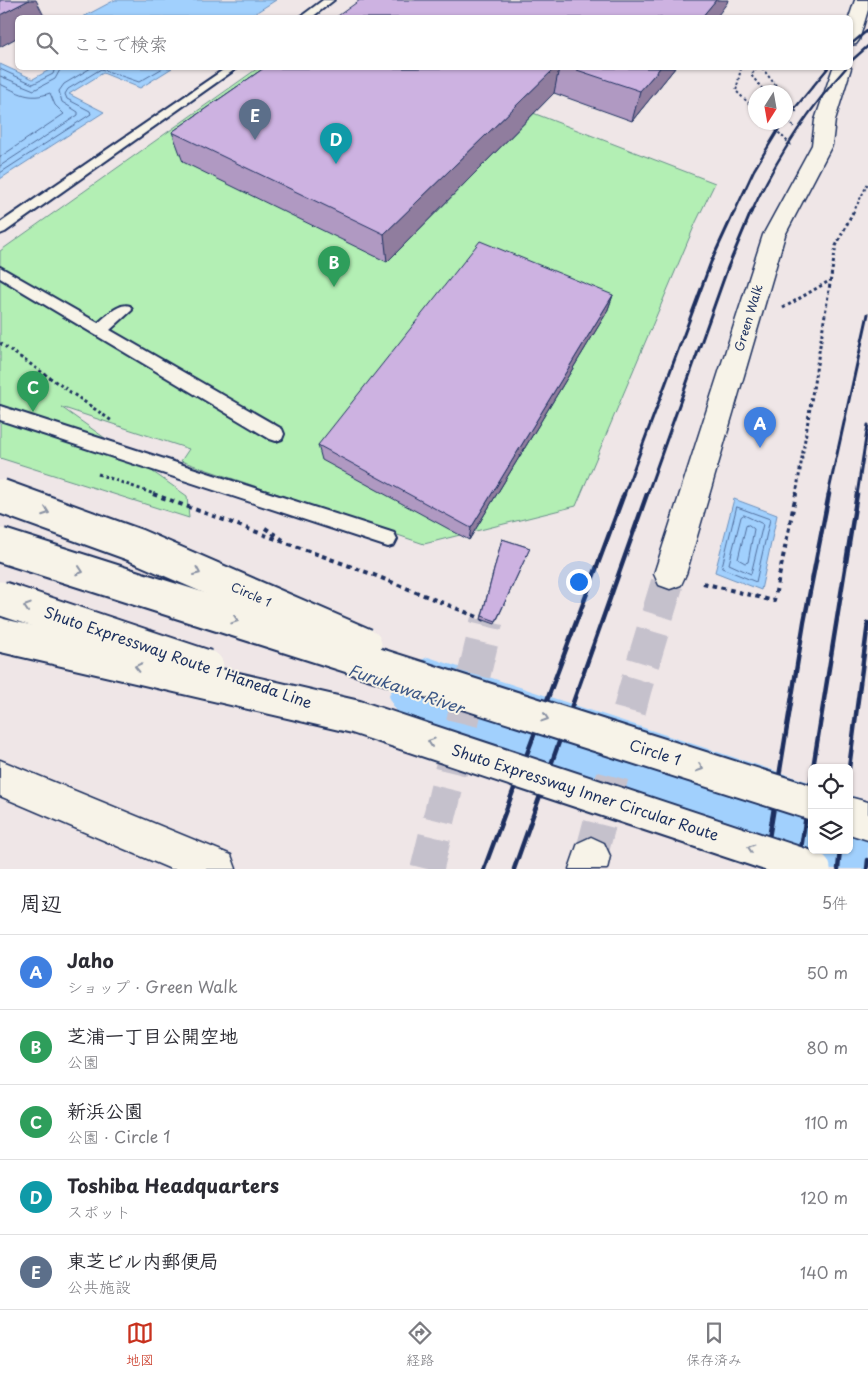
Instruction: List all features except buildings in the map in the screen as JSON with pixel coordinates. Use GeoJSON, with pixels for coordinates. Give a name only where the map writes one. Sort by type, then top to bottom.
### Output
{"type":"FeatureCollection","features":[{"type":"Feature","properties":{"kind":"main road"},"geometry":{"type":"LineString","coordinates":[[853,30],[862,2]]}},
{"type":"Feature","properties":{"kind":"main road","name":"Green Walk"},"geometry":{"type":"LineString","coordinates":[[670,574],[774,235],[822,145],[825,120],[841,70]]}},
{"type":"Feature","properties":{"kind":"main road","name":"Circle 1"},"geometry":{"type":"LineString","coordinates":[[0,496],[135,545],[499,703]]}},
{"type":"Feature","properties":{"kind":"main road","name":"Circle 1"},"geometry":{"type":"LineString","coordinates":[[0,546],[808,802]]}},
{"type":"Feature","properties":{"kind":"main road","name":"Shuto Expressway Route 1 Haneda Line"},"geometry":{"type":"LineString","coordinates":[[0,598],[356,717]]}},
{"type":"Feature","properties":{"kind":"main road"},"geometry":{"type":"LineString","coordinates":[[0,635],[356,717]]}},
{"type":"Feature","properties":{"kind":"main road","name":"Shuto Expressway Inner Circular Route"},"geometry":{"type":"LineString","coordinates":[[356,717],[814,869]]}},
{"type":"Feature","properties":{"kind":"main road"},"geometry":{"type":"LineString","coordinates":[[0,778],[217,869]]}},
{"type":"Feature","properties":{"kind":"main road"},"geometry":{"type":"LineString","coordinates":[[853,816],[868,821]]}},
{"type":"Feature","properties":{"kind":"lane"},"geometry":{"type":"LineString","coordinates":[[308,15],[328,0]]}},
{"type":"Feature","properties":{"kind":"lane"},"geometry":{"type":"LineString","coordinates":[[0,228],[229,70]]}},
{"type":"Feature","properties":{"kind":"lane"},"geometry":{"type":"LineString","coordinates":[[0,272],[276,434]]}},
{"type":"Feature","properties":{"kind":"lane"},"geometry":{"type":"LineString","coordinates":[[98,331],[125,310]]}},
{"type":"Feature","properties":{"kind":"lane"},"geometry":{"type":"LineString","coordinates":[[0,412],[388,539]]}},
{"type":"Feature","properties":{"kind":"path"},"geometry":{"type":"LineString","coordinates":[[740,70],[736,91],[748,102]]}},
{"type":"Feature","properties":{"kind":"path"},"geometry":{"type":"LineString","coordinates":[[755,70],[751,75],[759,85]]}},
{"type":"Feature","properties":{"kind":"path"},"geometry":{"type":"LineString","coordinates":[[764,70],[775,85]]}},
{"type":"Feature","properties":{"kind":"path"},"geometry":{"type":"LineString","coordinates":[[670,574],[774,601],[794,508],[836,246],[868,183]]}},
{"type":"Feature","properties":{"kind":"path"},"geometry":{"type":"LineString","coordinates":[[746,328],[830,281]]}},
{"type":"Feature","properties":{"kind":"path"},"geometry":{"type":"LineString","coordinates":[[94,472],[374,575],[487,621],[491,612]]}},
{"type":"Feature","properties":{"kind":"green space"},"geometry":{"type":"Polygon","coordinates":[[[255,70],[421,70],[715,183],[696,222],[576,506],[424,544],[181,461],[189,449],[61,407],[187,496],[189,518],[0,458],[0,251],[255,70]]]}},
{"type":"Feature","properties":{"kind":"water"},"geometry":{"type":"Polygon","coordinates":[[[115,0],[276,0],[252,15],[87,15],[115,0]]]}},
{"type":"Feature","properties":{"kind":"water"},"geometry":{"type":"Polygon","coordinates":[[[0,64],[33,79],[49,70],[169,70],[140,88],[103,73],[69,94],[104,112],[0,179],[0,64]]]}},
{"type":"Feature","properties":{"kind":"water"},"geometry":{"type":"Polygon","coordinates":[[[734,499],[777,515],[761,590],[715,572],[734,499]]]}},
{"type":"Feature","properties":{"kind":"waterway","name":"Furukawa River"},"geometry":{"type":"LineString","coordinates":[[428,696],[808,825]]}},
{"type":"Feature","properties":{"kind":"waterway","name":"Furukawa River"},"geometry":{"type":"LineString","coordinates":[[853,839],[868,844]]}},
{"type":"Feature","properties":{"kind":"tunnel"},"geometry":{"type":"LineString","coordinates":[[591,856],[635,689],[670,574]]}},
{"type":"Feature","properties":{"kind":"tunnel"},"geometry":{"type":"LineString","coordinates":[[427,869],[487,621]]}},
{"type":"Feature","properties":{"kind":"railway"},"geometry":{"type":"LineString","coordinates":[[853,42],[868,30]]}},
{"type":"Feature","properties":{"kind":"railway"},"geometry":{"type":"LineString","coordinates":[[853,59],[868,46]]}},
{"type":"Feature","properties":{"kind":"railway"},"geometry":{"type":"LineString","coordinates":[[793,110],[826,70]]}},
{"type":"Feature","properties":{"kind":"railway"},"geometry":{"type":"LineString","coordinates":[[751,213],[781,155],[805,119],[844,70]]}},
{"type":"Feature","properties":{"kind":"railway"},"geometry":{"type":"LineString","coordinates":[[734,213],[754,170],[778,130]]}},
{"type":"Feature","properties":{"kind":"railway"},"geometry":{"type":"LineString","coordinates":[[624,495],[711,262],[734,212]]}},
{"type":"Feature","properties":{"kind":"railway"},"geometry":{"type":"LineString","coordinates":[[647,495],[728,267],[751,212]]}},
{"type":"Feature","properties":{"kind":"railway"},"geometry":{"type":"LineString","coordinates":[[828,495],[868,314]]}},
{"type":"Feature","properties":{"kind":"railway"},"geometry":{"type":"LineString","coordinates":[[857,495],[868,425]]}},
{"type":"Feature","properties":{"kind":"railway"},"geometry":{"type":"LineString","coordinates":[[484,869],[624,494]]}},
{"type":"Feature","properties":{"kind":"railway"},"geometry":{"type":"LineString","coordinates":[[514,869],[647,494]]}},
{"type":"Feature","properties":{"kind":"railway"},"geometry":{"type":"LineString","coordinates":[[764,869],[804,622],[829,494]]}},
{"type":"Feature","properties":{"kind":"railway"},"geometry":{"type":"LineString","coordinates":[[814,764],[857,494]]}},
{"type":"Feature","properties":{"kind":"railway"},"geometry":{"type":"LineString","coordinates":[[850,764],[868,623]]}},
{"type":"Feature","properties":{"kind":"railway"},"geometry":{"type":"LineString","coordinates":[[798,869],[808,802]]}},
{"type":"Feature","properties":{"kind":"railway"},"geometry":{"type":"LineString","coordinates":[[838,869],[840,854]]}},
{"type":"Feature","properties":{"kind":"railway"},"geometry":{"type":"LineString","coordinates":[[867,869],[868,860]]}},
{"type":"Feature","properties":{"kind":"place","name":"東芝ビル内郵便局"},"geometry":{"type":"Point","coordinates":[255,140]}},
{"type":"Feature","properties":{"kind":"place","name":"Toshiba Headquarters"},"geometry":{"type":"Point","coordinates":[336,164]}},
{"type":"Feature","properties":{"kind":"place","name":"芝浦一丁目公開空地"},"geometry":{"type":"Point","coordinates":[334,287]}},
{"type":"Feature","properties":{"kind":"place","name":"新浜公園"},"geometry":{"type":"Point","coordinates":[33,412]}},
{"type":"Feature","properties":{"kind":"place","name":"Jaho"},"geometry":{"type":"Point","coordinates":[760,448]}}]}
